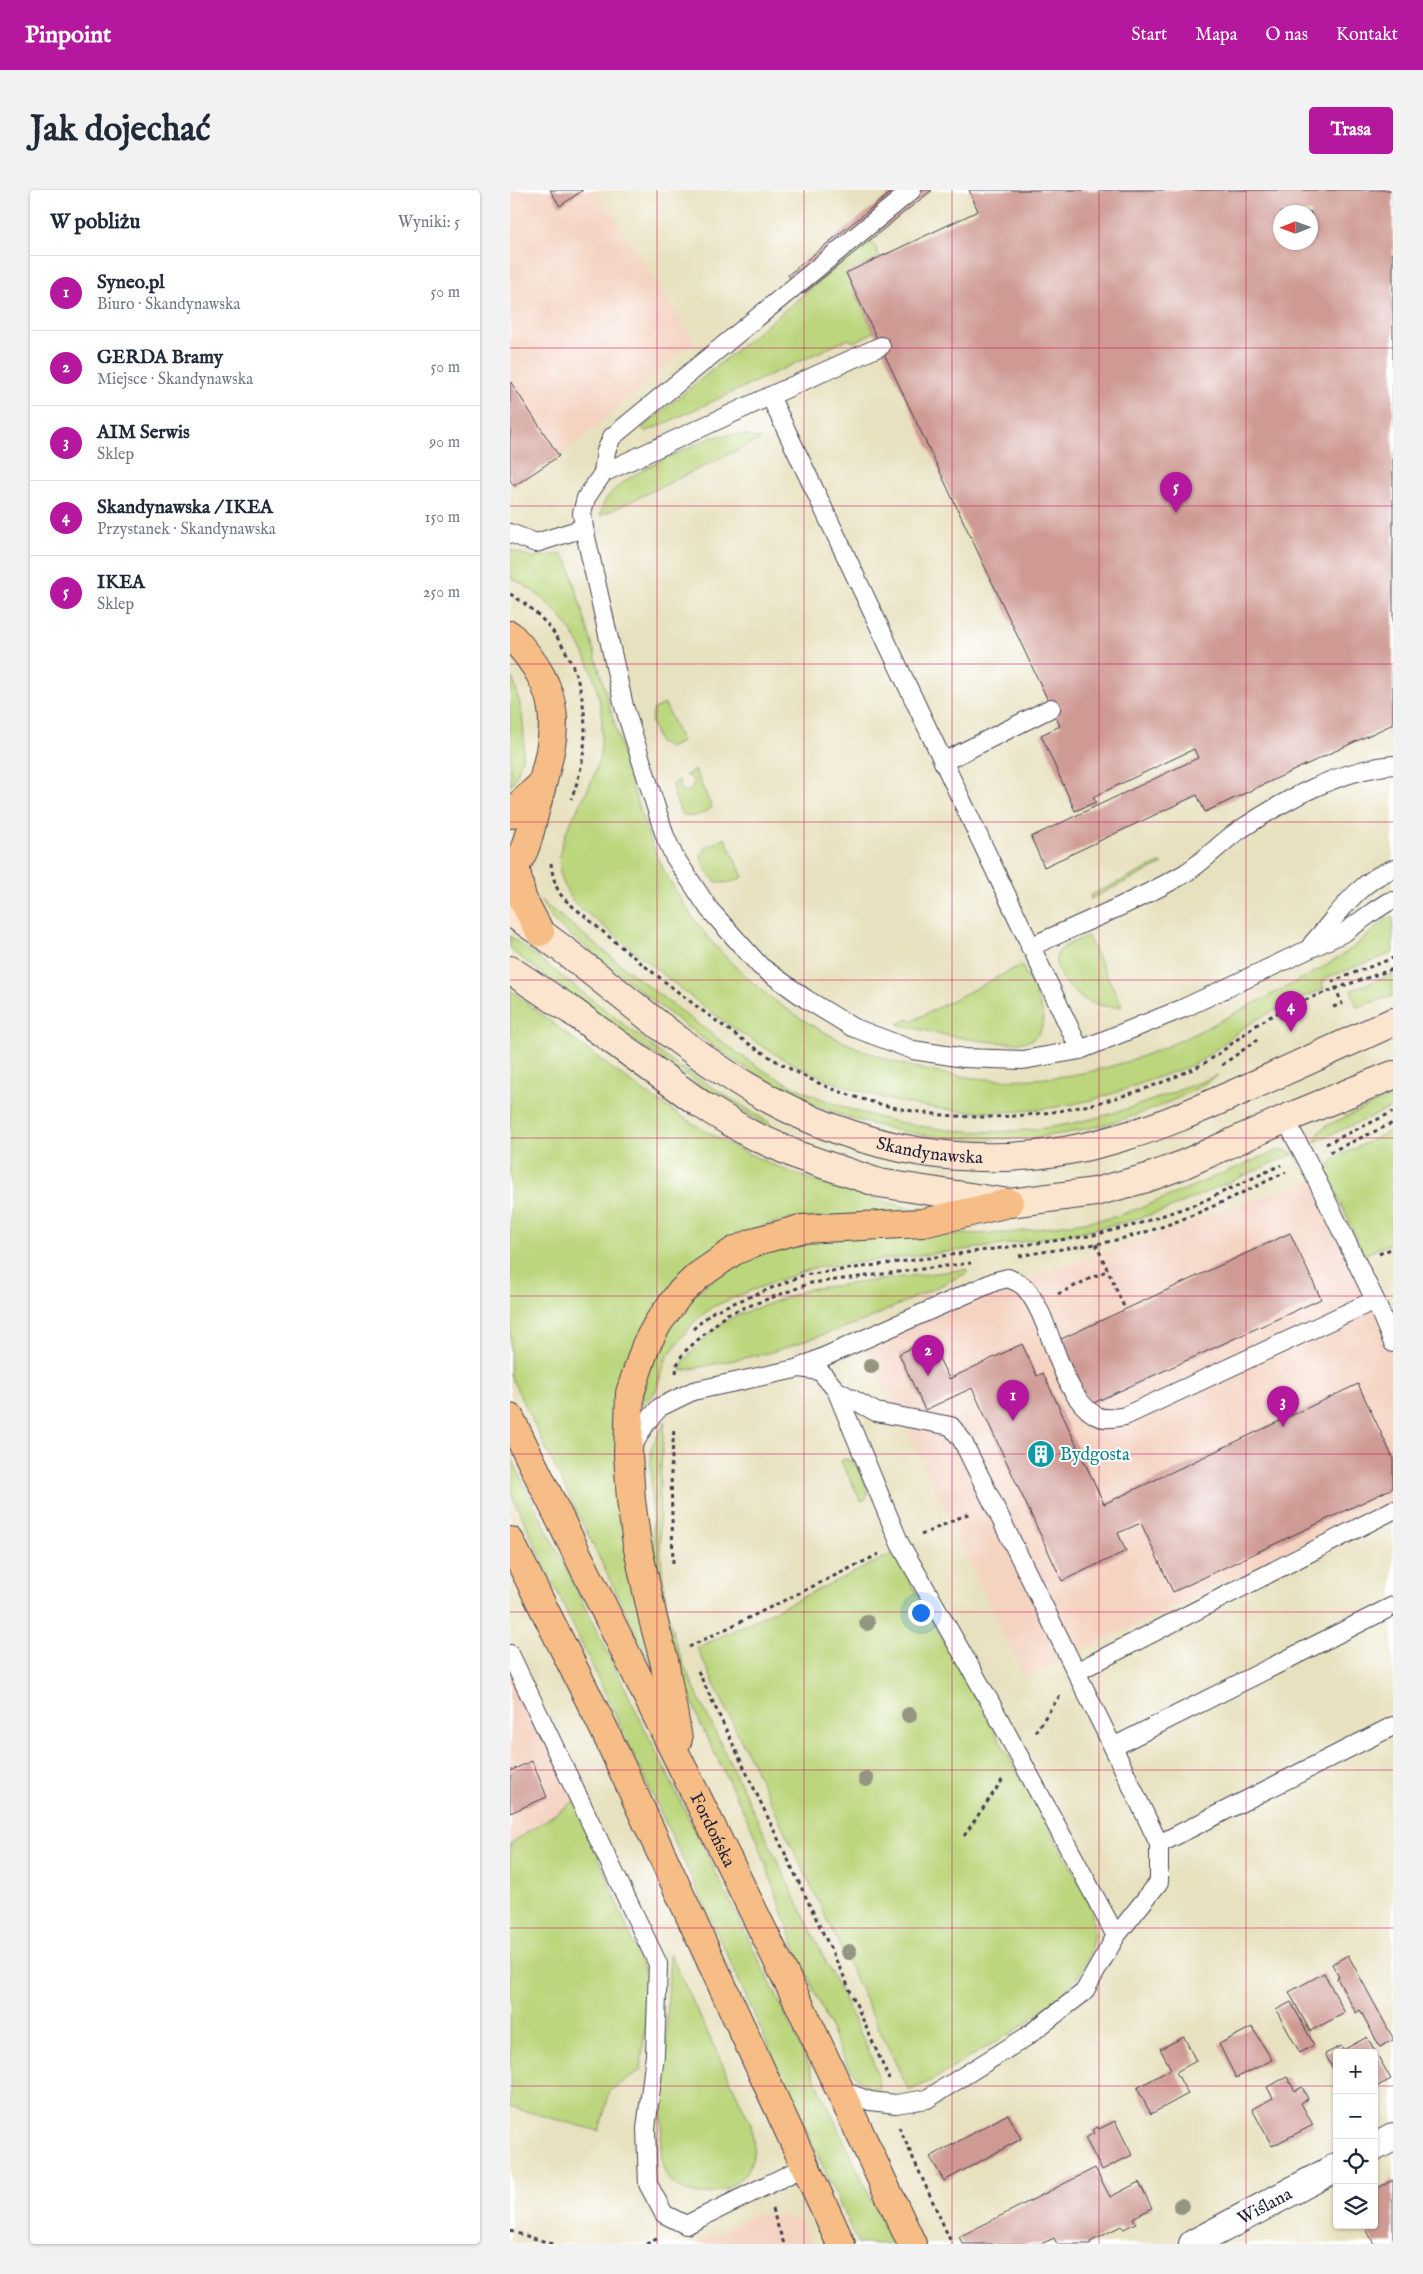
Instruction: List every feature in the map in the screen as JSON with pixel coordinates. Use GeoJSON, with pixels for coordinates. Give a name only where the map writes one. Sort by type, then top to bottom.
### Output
{"type":"FeatureCollection","features":[{"type":"Feature","properties":{"kind":"main road"},"geometry":{"type":"LineString","coordinates":[[510,635],[534,664],[545,684],[553,708],[554,731],[552,750],[528,838],[513,868],[522,898],[540,932]]}},
{"type":"Feature","properties":{"kind":"main road"},"geometry":{"type":"LineString","coordinates":[[510,814],[542,784]]}},
{"type":"Feature","properties":{"kind":"main road"},"geometry":{"type":"LineString","coordinates":[[684,1770],[664,1660],[652,1619],[638,1544],[631,1500],[628,1454],[630,1393],[646,1345],[658,1323],[679,1294],[714,1262],[734,1251],[783,1232],[801,1229],[923,1223],[1008,1203]]}},
{"type":"Feature","properties":{"kind":"main road","name":"Fordońska"},"geometry":{"type":"LineString","coordinates":[[510,1418],[840,2090],[912,2244]]}},
{"type":"Feature","properties":{"kind":"main road"},"geometry":{"type":"LineString","coordinates":[[510,1541],[607,1736],[841,2244]]}},
{"type":"Feature","properties":{"kind":"street","name":"Skandynawska"},"geometry":{"type":"LineString","coordinates":[[510,912],[540,932],[682,1043],[772,1102],[826,1127],[881,1145],[933,1154],[974,1158],[1022,1157],[1074,1149],[1127,1136],[1180,1118],[1393,1022]]}},
{"type":"Feature","properties":{"kind":"street"},"geometry":{"type":"LineString","coordinates":[[510,970],[572,1011],[702,1105],[750,1134],[799,1156],[880,1183],[1008,1203],[1048,1200],[1095,1192],[1148,1178],[1182,1166],[1285,1119],[1393,1075]]}},
{"type":"Feature","properties":{"kind":"street"},"geometry":{"type":"LineString","coordinates":[[1378,2145],[1393,2137]]}},
{"type":"Feature","properties":{"kind":"street","name":"Wiślana"},"geometry":{"type":"LineString","coordinates":[[1193,2244],[1333,2169]]}},
{"type":"Feature","properties":{"kind":"lane"},"geometry":{"type":"LineString","coordinates":[[912,190],[612,437],[606,451],[603,473],[586,498],[582,513],[584,528],[624,706],[665,836],[674,856],[709,909],[760,966],[806,999],[852,1027],[913,1050],[964,1058],[1023,1060],[1080,1050],[1184,1008],[1345,932],[1388,902],[1393,902]]}},
{"type":"Feature","properties":{"kind":"lane"},"geometry":{"type":"LineString","coordinates":[[603,473],[881,346]]}},
{"type":"Feature","properties":{"kind":"lane"},"geometry":{"type":"LineString","coordinates":[[770,396],[1080,1050]]}},
{"type":"Feature","properties":{"kind":"lane"},"geometry":{"type":"LineString","coordinates":[[510,533],[536,543],[584,528]]}},
{"type":"Feature","properties":{"kind":"lane"},"geometry":{"type":"LineString","coordinates":[[943,762],[1051,708]]}},
{"type":"Feature","properties":{"kind":"lane"},"geometry":{"type":"LineString","coordinates":[[1030,947],[1129,902],[1184,874],[1237,832],[1302,794],[1354,771],[1393,765]]}},
{"type":"Feature","properties":{"kind":"lane"},"geometry":{"type":"LineString","coordinates":[[1305,951],[1338,916],[1353,895],[1374,877],[1393,869]]}},
{"type":"Feature","properties":{"kind":"lane"},"geometry":{"type":"LineString","coordinates":[[1285,1119],[1375,1300],[1393,1343]]}},
{"type":"Feature","properties":{"kind":"lane"},"geometry":{"type":"LineString","coordinates":[[628,1454],[646,1423],[660,1407],[672,1400],[715,1385],[800,1368],[996,1281],[1008,1278],[1025,1288],[1035,1304],[1076,1396],[1095,1415],[1112,1418],[1125,1416],[1375,1300]]}},
{"type":"Feature","properties":{"kind":"lane"},"geometry":{"type":"LineString","coordinates":[[800,1368],[820,1371],[836,1390],[900,1544],[990,1702],[1116,1936]]}},
{"type":"Feature","properties":{"kind":"lane"},"geometry":{"type":"LineString","coordinates":[[836,1390],[876,1412],[951,1426],[962,1440],[1159,1844],[1159,1882],[1116,1936],[1084,1992],[1026,2037],[927,2100],[896,2104],[870,2101],[840,2090]]}},
{"type":"Feature","properties":{"kind":"lane"},"geometry":{"type":"LineString","coordinates":[[1076,1672],[1393,1510]]}},
{"type":"Feature","properties":{"kind":"lane"},"geometry":{"type":"LineString","coordinates":[[1113,1747],[1393,1606]]}},
{"type":"Feature","properties":{"kind":"lane"},"geometry":{"type":"LineString","coordinates":[[510,1654],[658,1964],[654,2055],[646,2129],[648,2184],[664,2214],[686,2225],[806,2166]]}},
{"type":"Feature","properties":{"kind":"lane"},"geometry":{"type":"LineString","coordinates":[[1159,1844],[1393,1726]]}},
{"type":"Feature","properties":{"kind":"path"},"geometry":{"type":"LineString","coordinates":[[560,895],[606,935],[695,1005],[761,1051]]}},
{"type":"Feature","properties":{"kind":"path"},"geometry":{"type":"LineString","coordinates":[[1333,1007],[1342,1004],[1333,981],[1393,958]]}},
{"type":"Feature","properties":{"kind":"path"},"geometry":{"type":"LineString","coordinates":[[689,1334],[700,1321],[714,1311],[804,1275],[1089,1236],[1135,1225],[1199,1203],[1393,1112]]}},
{"type":"Feature","properties":{"kind":"path"},"geometry":{"type":"LineString","coordinates":[[1096,1244],[1125,1309]]}},
{"type":"Feature","properties":{"kind":"path"},"geometry":{"type":"LineString","coordinates":[[675,1378],[677,1365],[683,1353],[727,1314],[811,1283],[980,1262]]}},
{"type":"Feature","properties":{"kind":"path"},"geometry":{"type":"LineString","coordinates":[[1035,1304],[1108,1270]]}},
{"type":"Feature","properties":{"kind":"path"},"geometry":{"type":"LineString","coordinates":[[672,1400],[674,1416],[671,1470],[674,1570]]}},
{"type":"Feature","properties":{"kind":"path"},"geometry":{"type":"LineString","coordinates":[[689,1647],[900,1544],[993,1504]]}},
{"type":"Feature","properties":{"kind":"path"},"geometry":{"type":"LineString","coordinates":[[686,1639],[692,1656]]}},
{"type":"Feature","properties":{"kind":"path"},"geometry":{"type":"LineString","coordinates":[[694,1665],[845,1979],[888,2078],[896,2104],[897,2124],[952,2244]]}},
{"type":"Feature","properties":{"kind":"path"},"geometry":{"type":"LineString","coordinates":[[764,2186],[784,2244]]}},
{"type":"Feature","properties":{"kind":"path"},"geometry":{"type":"LineString","coordinates":[[510,2230],[553,2244]]}},
{"type":"Feature","properties":{"kind":"shaded area"},"geometry":{"type":"Polygon","coordinates":[[[510,190],[596,190],[694,341],[565,453],[510,489],[510,190]]]}},
{"type":"Feature","properties":{"kind":"shaded area","name":"Bydgosta"},"geometry":{"type":"Polygon","coordinates":[[[1313,1179],[1393,1344],[1393,1502],[1025,1678],[866,1345],[1000,1289],[1313,1179]]]}},
{"type":"Feature","properties":{"kind":"shaded area"},"geometry":{"type":"Polygon","coordinates":[[[510,1667],[576,1800],[510,1844],[510,1667]]]}},
{"type":"Feature","properties":{"kind":"shaded area"},"geometry":{"type":"Polygon","coordinates":[[[756,2214],[782,2215],[803,2224],[814,2244],[696,2244],[756,2214]]]}},
{"type":"Feature","properties":{"kind":"green space"},"geometry":{"type":"Polygon","coordinates":[[[871,239],[880,257],[846,274],[874,332],[854,342],[848,339],[646,432],[642,428],[871,239]]]}},
{"type":"Feature","properties":{"kind":"green space"},"geometry":{"type":"Polygon","coordinates":[[[744,435],[761,439],[600,516],[603,504],[612,491],[624,482],[653,464],[712,437],[744,435]]]}},
{"type":"Feature","properties":{"kind":"green space"},"geometry":{"type":"Polygon","coordinates":[[[510,550],[532,557],[561,554],[568,562],[643,821],[661,864],[685,906],[715,946],[750,980],[789,1011],[848,1044],[887,1059],[928,1071],[970,1077],[1012,1080],[1054,1077],[1096,1070],[1137,1058],[1164,1047],[1293,984],[1353,948],[1386,919],[1393,916],[1393,953],[1326,978],[1322,984],[1324,989],[1283,1006],[1254,1021],[1194,1064],[1095,1099],[1055,1107],[1016,1111],[976,1112],[936,1108],[897,1101],[859,1091],[822,1077],[786,1060],[731,1026],[678,987],[576,905],[564,884],[559,865],[561,848],[567,830],[593,778],[599,758],[602,726],[599,696],[584,653],[563,620],[548,603],[530,589],[510,578],[510,550]]]}},
{"type":"Feature","properties":{"kind":"green space"},"geometry":{"type":"Polygon","coordinates":[[[510,676],[513,679],[523,720],[524,747],[517,774],[510,787],[510,676]]]}},
{"type":"Feature","properties":{"kind":"green space"},"geometry":{"type":"Polygon","coordinates":[[[665,704],[682,742],[670,748],[659,743],[651,721],[654,709],[665,704]]]}},
{"type":"Feature","properties":{"kind":"green space"},"geometry":{"type":"Polygon","coordinates":[[[695,770],[712,808],[697,815],[689,816],[681,813],[673,792],[674,783],[679,780],[680,790],[687,792],[691,790],[694,781],[685,776],[695,770]]]}},
{"type":"Feature","properties":{"kind":"green space"},"geometry":{"type":"Polygon","coordinates":[[[725,838],[743,877],[727,883],[721,883],[711,877],[701,855],[705,847],[725,838]]]}},
{"type":"Feature","properties":{"kind":"green space"},"geometry":{"type":"Polygon","coordinates":[[[1159,863],[1163,864],[1090,899],[1091,895],[1159,863]]]}},
{"type":"Feature","properties":{"kind":"green space"},"geometry":{"type":"Polygon","coordinates":[[[540,900],[695,1022],[751,1062],[802,1090],[834,1104],[868,1115],[938,1129],[974,1132],[1045,1128],[1111,1114],[1218,1075],[1182,1096],[1143,1113],[1122,1120],[1060,1134],[985,1140],[947,1138],[873,1125],[802,1099],[769,1082],[713,1046],[554,922],[540,900]]]}},
{"type":"Feature","properties":{"kind":"green space"},"geometry":{"type":"Polygon","coordinates":[[[510,936],[672,1062],[770,1123],[771,1128],[723,1100],[615,1028],[510,949],[510,936]]]}},
{"type":"Feature","properties":{"kind":"green space"},"geometry":{"type":"Polygon","coordinates":[[[1088,936],[1122,1006],[1102,1006],[1084,999],[1070,988],[1058,969],[1056,958],[1060,950],[1088,936]]]}},
{"type":"Feature","properties":{"kind":"green space"},"geometry":{"type":"Polygon","coordinates":[[[1021,965],[1038,999],[1043,1018],[1038,1034],[1031,1040],[1003,1043],[985,1041],[945,1035],[898,1024],[910,1018],[912,1021],[1021,965]]]}},
{"type":"Feature","properties":{"kind":"green space"},"geometry":{"type":"Polygon","coordinates":[[[1393,974],[1393,996],[1357,1007],[1351,990],[1393,974]]]}},
{"type":"Feature","properties":{"kind":"green space"},"geometry":{"type":"Polygon","coordinates":[[[510,990],[626,1079],[687,1120],[719,1138],[751,1155],[792,1172],[834,1187],[920,1211],[785,1220],[746,1231],[702,1257],[626,1367],[657,1676],[510,1375],[510,990]]]}},
{"type":"Feature","properties":{"kind":"green space"},"geometry":{"type":"Polygon","coordinates":[[[1393,1095],[1393,1107],[1315,1142],[1320,1131],[1328,1125],[1393,1095]]]}},
{"type":"Feature","properties":{"kind":"green space"},"geometry":{"type":"Polygon","coordinates":[[[1393,1130],[1393,1242],[1364,1255],[1325,1169],[1335,1158],[1393,1130]]]}},
{"type":"Feature","properties":{"kind":"green space"},"geometry":{"type":"Polygon","coordinates":[[[1286,1150],[1293,1154],[1166,1210],[1126,1222],[996,1246],[813,1268],[750,1291],[712,1307],[693,1323],[667,1357],[655,1393],[640,1406],[648,1371],[670,1325],[694,1294],[740,1260],[784,1243],[846,1237],[1009,1233],[1110,1218],[1143,1207],[1276,1151],[1286,1150]]]}},
{"type":"Feature","properties":{"kind":"green space"},"geometry":{"type":"Polygon","coordinates":[[[967,1269],[967,1273],[866,1320],[772,1352],[682,1371],[682,1364],[685,1359],[718,1326],[735,1316],[809,1289],[967,1269]]]}},
{"type":"Feature","properties":{"kind":"green space"},"geometry":{"type":"Polygon","coordinates":[[[665,1422],[660,1475],[661,1558],[668,1611],[676,1644],[697,1694],[868,2050],[876,2071],[879,2089],[867,2087],[858,2079],[844,2059],[794,1945],[757,1839],[700,1723],[669,1636],[655,1573],[651,1481],[651,1448],[665,1422]]]}},
{"type":"Feature","properties":{"kind":"green space"},"geometry":{"type":"Polygon","coordinates":[[[510,1455],[777,1997],[892,2244],[858,2244],[716,1930],[510,1491],[510,1455]]]}},
{"type":"Feature","properties":{"kind":"green space"},"geometry":{"type":"Polygon","coordinates":[[[845,1459],[854,1462],[868,1490],[866,1499],[861,1501],[841,1461],[845,1459]]]}},
{"type":"Feature","properties":{"kind":"green space"},"geometry":{"type":"Polygon","coordinates":[[[894,1553],[1076,1876],[1091,1910],[1093,1938],[1088,1959],[1077,1978],[1045,2010],[949,2070],[909,2091],[697,1648],[894,1553]]]}},
{"type":"Feature","properties":{"kind":"green space"},"geometry":{"type":"Polygon","coordinates":[[[576,1800],[649,1983],[641,2070],[610,2091],[599,2131],[510,2107],[510,1844],[576,1800]]]}},
{"type":"Feature","properties":{"kind":"green space"},"geometry":{"type":"Polygon","coordinates":[[[670,1954],[751,2124],[753,2150],[750,2165],[734,2184],[723,2190],[711,2193],[698,2194],[686,2192],[676,2186],[667,2176],[663,2166],[661,2147],[670,1954]]]}},
{"type":"Feature","properties":{"kind":"building"},"geometry":{"type":"Polygon","coordinates":[[[550,190],[583,190],[560,206],[550,190]]]}},
{"type":"Feature","properties":{"kind":"building"},"geometry":{"type":"Polygon","coordinates":[[[894,190],[932,190],[803,294],[788,275],[894,190]]]}},
{"type":"Feature","properties":{"kind":"building"},"geometry":{"type":"Polygon","coordinates":[[[969,190],[1393,190],[1393,724],[1205,812],[1197,795],[1044,867],[1031,837],[1198,758],[1194,749],[1093,797],[1096,802],[1075,811],[1041,735],[1060,726],[846,273],[978,211],[969,190]]]}},
{"type":"Feature","properties":{"kind":"building"},"geometry":{"type":"Polygon","coordinates":[[[510,381],[559,456],[514,486],[510,480],[510,381]]]}},
{"type":"Feature","properties":{"kind":"building"},"geometry":{"type":"Polygon","coordinates":[[[1290,1233],[1321,1299],[1089,1405],[1059,1340],[1290,1233]]]}},
{"type":"Feature","properties":{"kind":"building"},"geometry":{"type":"Polygon","coordinates":[[[930,1339],[949,1379],[1022,1344],[1037,1376],[1043,1373],[1104,1504],[1358,1384],[1393,1458],[1393,1488],[1173,1592],[1141,1523],[1118,1533],[1126,1551],[1062,1581],[972,1388],[925,1410],[899,1354],[930,1339]]]}},
{"type":"Feature","properties":{"kind":"building"},"geometry":{"type":"Polygon","coordinates":[[[532,1761],[547,1797],[510,1813],[510,1771],[532,1761]]]}},
{"type":"Feature","properties":{"kind":"building"},"geometry":{"type":"Polygon","coordinates":[[[1348,1955],[1393,2038],[1393,2040],[1380,2047],[1360,2010],[1356,2013],[1337,1978],[1339,1977],[1332,1964],[1348,1955]]]}},
{"type":"Feature","properties":{"kind":"building"},"geometry":{"type":"Polygon","coordinates":[[[1324,1973],[1345,2013],[1310,2031],[1289,1992],[1324,1973]]]}},
{"type":"Feature","properties":{"kind":"building"},"geometry":{"type":"Polygon","coordinates":[[[1291,2002],[1314,2045],[1300,2053],[1276,2010],[1291,2002]]]}},
{"type":"Feature","properties":{"kind":"building"},"geometry":{"type":"Polygon","coordinates":[[[1252,2027],[1272,2060],[1236,2078],[1219,2044],[1252,2027]]]}},
{"type":"Feature","properties":{"kind":"building"},"geometry":{"type":"Polygon","coordinates":[[[1184,2037],[1196,2061],[1176,2072],[1188,2094],[1151,2114],[1137,2088],[1171,2069],[1160,2049],[1184,2037]]]}},
{"type":"Feature","properties":{"kind":"building"},"geometry":{"type":"Polygon","coordinates":[[[1367,2037],[1374,2049],[1345,2049],[1367,2037]]]}},
{"type":"Feature","properties":{"kind":"building"},"geometry":{"type":"Polygon","coordinates":[[[1333,2050],[1333,2069],[1325,2054],[1333,2050]]]}},
{"type":"Feature","properties":{"kind":"building"},"geometry":{"type":"Polygon","coordinates":[[[1378,2056],[1391,2079],[1378,2086],[1378,2056]]]}},
{"type":"Feature","properties":{"kind":"building"},"geometry":{"type":"Polygon","coordinates":[[[1287,2077],[1295,2091],[1302,2087],[1308,2099],[1301,2103],[1313,2125],[1272,2146],[1252,2109],[1273,2098],[1267,2087],[1287,2077]]]}},
{"type":"Feature","properties":{"kind":"building"},"geometry":{"type":"Polygon","coordinates":[[[1008,2114],[1021,2139],[944,2181],[930,2157],[1008,2114]]]}},
{"type":"Feature","properties":{"kind":"building"},"geometry":{"type":"Polygon","coordinates":[[[1115,2121],[1132,2155],[1102,2170],[1085,2138],[1094,2133],[1092,2130],[1098,2127],[1099,2129],[1115,2121]]]}},
{"type":"Feature","properties":{"kind":"building"},"geometry":{"type":"Polygon","coordinates":[[[1095,2168],[1110,2197],[1139,2182],[1152,2208],[1133,2218],[1136,2223],[1124,2229],[1121,2226],[1090,2242],[1091,2244],[1057,2244],[1054,2238],[1041,2244],[963,2244],[959,2237],[1095,2168]]]}},
{"type":"Feature","properties":{"kind":"building"},"geometry":{"type":"Polygon","coordinates":[[[1393,2180],[1393,2242],[1374,2244],[1366,2229],[1378,2229],[1378,2188],[1393,2180]]]}},
{"type":"Feature","properties":{"kind":"place","name":"IKEA"},"geometry":{"type":"Point","coordinates":[1176,513]}},
{"type":"Feature","properties":{"kind":"place","name":"Skandynawska / IKEA"},"geometry":{"type":"Point","coordinates":[1291,1032]}},
{"type":"Feature","properties":{"kind":"place","name":"GERDA Bramy"},"geometry":{"type":"Point","coordinates":[928,1376]}},
{"type":"Feature","properties":{"kind":"place","name":"Syneo.pl"},"geometry":{"type":"Point","coordinates":[1013,1421]}},
{"type":"Feature","properties":{"kind":"place","name":"AIM Serwis"},"geometry":{"type":"Point","coordinates":[1283,1427]}},
{"type":"Feature","properties":{"kind":"place","name":"Bydgosta"},"geometry":{"type":"Point","coordinates":[1041,1454]}}]}
